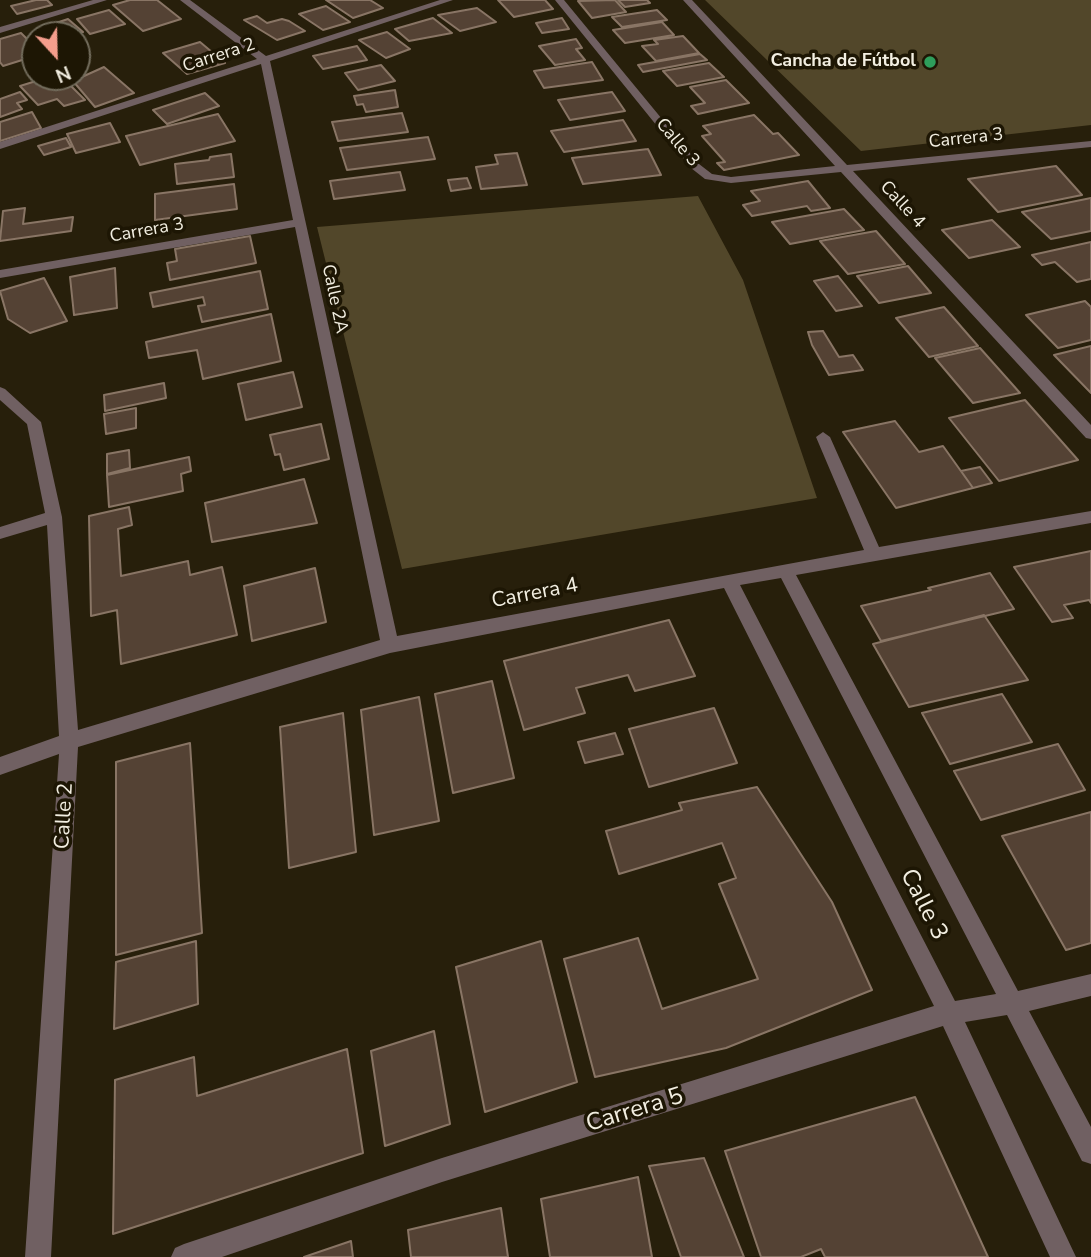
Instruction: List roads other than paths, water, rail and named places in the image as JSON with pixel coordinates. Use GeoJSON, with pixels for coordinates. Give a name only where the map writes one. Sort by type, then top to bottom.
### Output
{"type":"FeatureCollection","features":[{"type":"Feature","properties":{"kind":"street"},"geometry":{"type":"LineString","coordinates":[[0,30],[103,0]]}},
{"type":"Feature","properties":{"kind":"street"},"geometry":{"type":"LineString","coordinates":[[184,0],[265,60]]}},
{"type":"Feature","properties":{"kind":"street","name":"Carrera 2"},"geometry":{"type":"LineString","coordinates":[[0,146],[449,0]]}},
{"type":"Feature","properties":{"kind":"street","name":"Calle 3"},"geometry":{"type":"LineString","coordinates":[[559,0],[695,166],[709,177],[731,180],[845,169]]}},
{"type":"Feature","properties":{"kind":"street","name":"Calle 4"},"geometry":{"type":"LineString","coordinates":[[687,0],[1091,434]]}},
{"type":"Feature","properties":{"kind":"street","name":"Calle 2A"},"geometry":{"type":"LineString","coordinates":[[265,60],[390,645]]}},
{"type":"Feature","properties":{"kind":"street","name":"Carrera 3"},"geometry":{"type":"LineString","coordinates":[[845,169],[1091,144]]}},
{"type":"Feature","properties":{"kind":"street","name":"Carrera 3"},"geometry":{"type":"LineString","coordinates":[[0,274],[300,222]]}},
{"type":"Feature","properties":{"kind":"street","name":"Calle 2"},"geometry":{"type":"LineString","coordinates":[[0,392],[34,422],[54,517],[69,741],[38,1257]]}},
{"type":"Feature","properties":{"kind":"street"},"geometry":{"type":"LineString","coordinates":[[823,437],[874,555]]}},
{"type":"Feature","properties":{"kind":"street"},"geometry":{"type":"LineString","coordinates":[[0,533],[54,517]]}},
{"type":"Feature","properties":{"kind":"street","name":"Carrera 4"},"geometry":{"type":"LineString","coordinates":[[0,766],[69,741],[390,645],[785,570],[1091,517]]}},
{"type":"Feature","properties":{"kind":"street","name":"Calle 3"},"geometry":{"type":"LineString","coordinates":[[785,570],[1091,1152]]}},
{"type":"Feature","properties":{"kind":"street","name":"Calle 3"},"geometry":{"type":"LineString","coordinates":[[729,581],[949,1013],[1063,1257]]}},
{"type":"Feature","properties":{"kind":"street","name":"Carrera 5"},"geometry":{"type":"LineString","coordinates":[[184,1257],[442,1170],[949,1013],[1014,1003],[1091,985]]}},
{"type":"Feature","properties":{"kind":"place","name":"Cancha de Fútbol"},"geometry":{"type":"Point","coordinates":[930,62]}}]}
